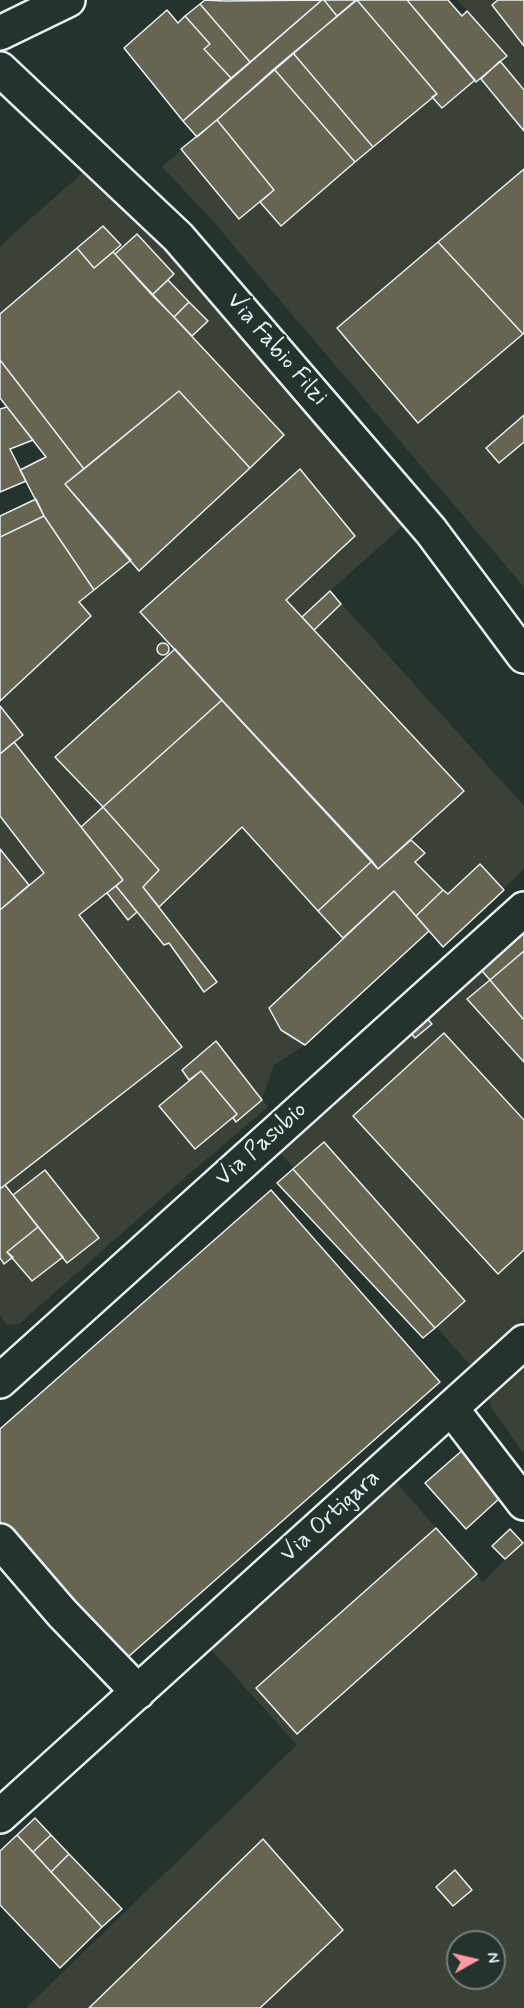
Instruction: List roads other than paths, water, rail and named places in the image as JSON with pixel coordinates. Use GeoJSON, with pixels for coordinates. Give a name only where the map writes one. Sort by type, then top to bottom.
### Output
{"type":"FeatureCollection","features":[{"type":"Feature","properties":{"kind":"street"},"geometry":{"type":"LineString","coordinates":[[0,33],[68,0]]}},
{"type":"Feature","properties":{"kind":"street","name":"Via Fabio Filzi"},"geometry":{"type":"LineString","coordinates":[[0,69],[178,237],[430,531],[524,656]]}},
{"type":"Feature","properties":{"kind":"street","name":"Via Pasubio"},"geometry":{"type":"LineString","coordinates":[[1,1378],[524,909]]}},
{"type":"Feature","properties":{"kind":"street","name":"Via Ortigara"},"geometry":{"type":"LineString","coordinates":[[0,1816],[524,1342]]}},
{"type":"Feature","properties":{"kind":"street"},"geometry":{"type":"LineString","coordinates":[[451,1408],[524,1503]]}},
{"type":"Feature","properties":{"kind":"street"},"geometry":{"type":"LineString","coordinates":[[0,1541],[62,1613],[138,1692]]}}]}
